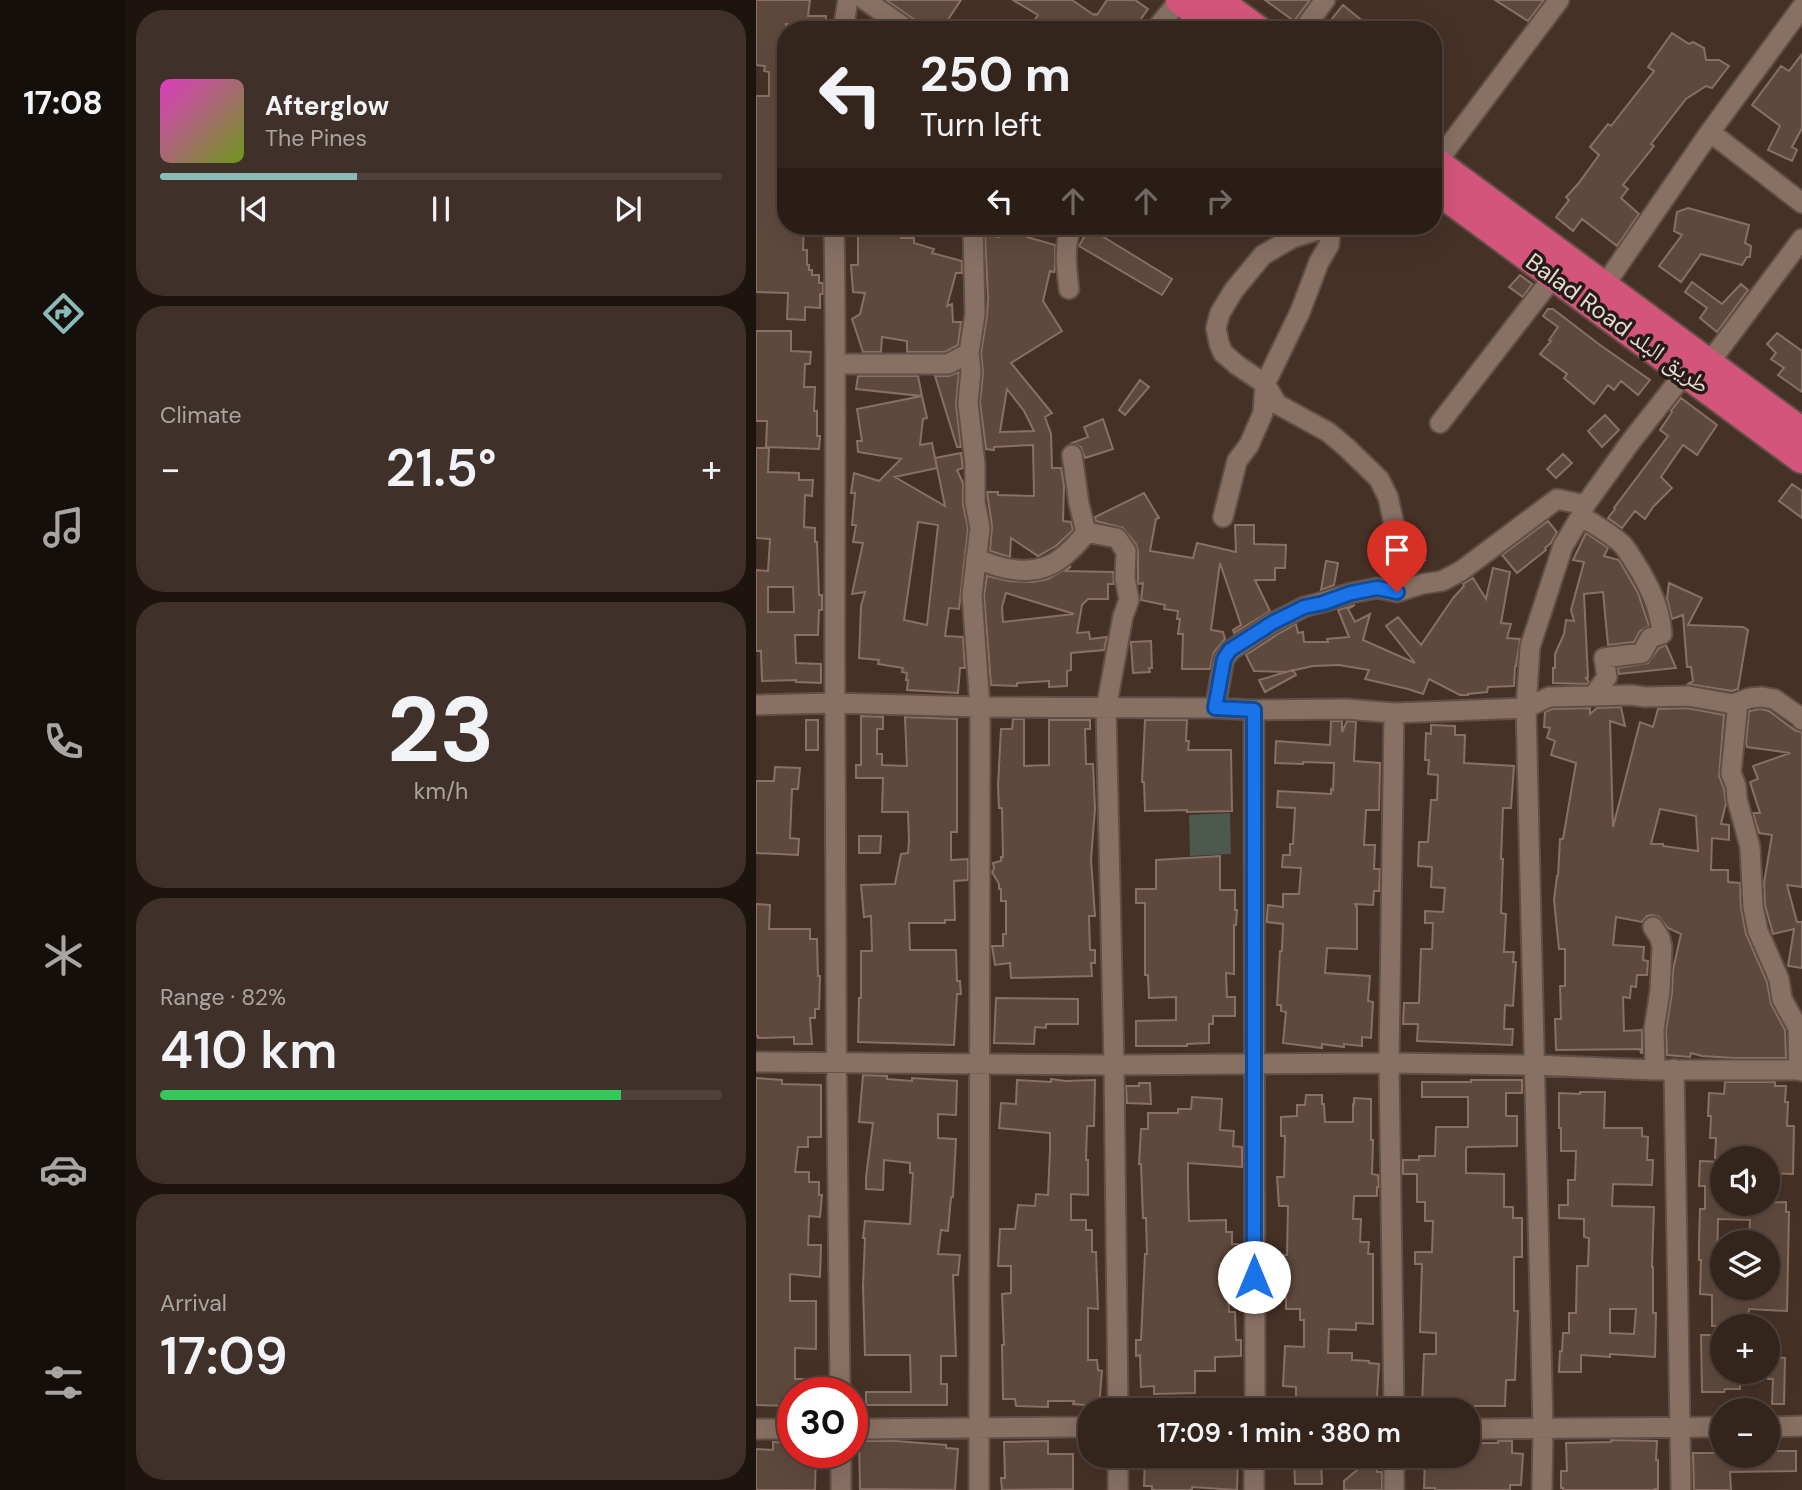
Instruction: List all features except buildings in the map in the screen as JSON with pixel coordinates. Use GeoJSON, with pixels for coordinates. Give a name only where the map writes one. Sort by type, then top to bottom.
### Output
{"type":"FeatureCollection","features":[{"type":"Feature","properties":{"kind":"highway"},"geometry":{"type":"LineString","coordinates":[[1180,0],[1208,21]]}},
{"type":"Feature","properties":{"kind":"highway"},"geometry":{"type":"LineString","coordinates":[[1217,0],[1246,21]]}},
{"type":"Feature","properties":{"kind":"highway","name":"Balad Road طريق البلد"},"geometry":{"type":"LineString","coordinates":[[1442,175],[1604,286],[1802,459]]}},
{"type":"Feature","properties":{"kind":"highway","name":"Balad Road طريق البلد"},"geometry":{"type":"LineString","coordinates":[[1442,177],[1554,276],[1802,432]]}},
{"type":"Feature","properties":{"kind":"street"},"geometry":{"type":"LineString","coordinates":[[844,21],[848,0]]}},
{"type":"Feature","properties":{"kind":"street"},"geometry":{"type":"LineString","coordinates":[[865,0],[895,21]]}},
{"type":"Feature","properties":{"kind":"street"},"geometry":{"type":"LineString","coordinates":[[1162,21],[1180,0]]}},
{"type":"Feature","properties":{"kind":"street"},"geometry":{"type":"LineString","coordinates":[[1310,21],[1325,0]]}},
{"type":"Feature","properties":{"kind":"street"},"geometry":{"type":"LineString","coordinates":[[1442,159],[1559,0]]}},
{"type":"Feature","properties":{"kind":"street"},"geometry":{"type":"LineString","coordinates":[[1604,286],[1710,132],[1802,7]]}},
{"type":"Feature","properties":{"kind":"street"},"geometry":{"type":"LineString","coordinates":[[1710,132],[1802,202]]}},
{"type":"Feature","properties":{"kind":"street"},"geometry":{"type":"LineString","coordinates":[[834,235],[835,1063],[840,1377]]}},
{"type":"Feature","properties":{"kind":"street"},"geometry":{"type":"LineString","coordinates":[[974,235],[975,314],[969,353],[971,371],[968,403],[975,464],[975,502],[980,528],[972,595],[980,707],[979,1490]]}},
{"type":"Feature","properties":{"kind":"street"},"geometry":{"type":"LineString","coordinates":[[1068,235],[1066,264],[1069,289]]}},
{"type":"Feature","properties":{"kind":"street"},"geometry":{"type":"LineString","coordinates":[[1302,235],[1263,255],[1234,290],[1220,313],[1216,328],[1219,343],[1223,353],[1265,384],[1277,404],[1328,432],[1379,479],[1388,497],[1396,533]]}},
{"type":"Feature","properties":{"kind":"street"},"geometry":{"type":"LineString","coordinates":[[1223,517],[1237,461],[1249,445],[1263,413],[1265,384],[1300,312],[1319,262],[1329,245],[1330,235]]}},
{"type":"Feature","properties":{"kind":"street"},"geometry":{"type":"LineString","coordinates":[[1542,1490],[1543,1428],[1526,708],[1530,647],[1563,546],[1583,510],[1632,440],[1697,368],[1802,239]]}},
{"type":"Feature","properties":{"kind":"street"},"geometry":{"type":"LineString","coordinates":[[1440,423],[1554,276]]}},
{"type":"Feature","properties":{"kind":"street"},"geometry":{"type":"LineString","coordinates":[[836,364],[948,364],[969,353]]}},
{"type":"Feature","properties":{"kind":"street"},"geometry":{"type":"LineString","coordinates":[[976,558],[994,566],[1025,571],[1038,570],[1054,564],[1079,544],[1086,532],[1072,454]]}},
{"type":"Feature","properties":{"kind":"street"},"geometry":{"type":"LineString","coordinates":[[1215,708],[1224,659],[1230,650],[1272,623],[1304,607],[1351,593],[1377,588],[1397,592],[1442,580],[1461,571],[1557,499],[1583,510],[1623,545],[1645,578],[1661,619],[1662,634],[1650,638],[1642,653],[1604,658],[1607,677],[1594,695]]}},
{"type":"Feature","properties":{"kind":"street"},"geometry":{"type":"LineString","coordinates":[[1086,532],[1117,538],[1126,551],[1125,578],[1129,600],[1123,616],[1107,709],[1118,1398]]}},
{"type":"Feature","properties":{"kind":"street"},"geometry":{"type":"LineString","coordinates":[[756,705],[835,703],[1107,709],[1347,709],[1394,713],[1526,708],[1549,697],[1631,695],[1688,696],[1733,704],[1762,697],[1774,699],[1802,720]]}},
{"type":"Feature","properties":{"kind":"street"},"geometry":{"type":"LineString","coordinates":[[756,1062],[1114,1065],[1389,1063],[1800,1071],[1798,1028],[1782,999],[1779,978],[1758,931],[1752,907],[1750,847],[1737,799],[1737,786],[1731,773],[1737,712],[1733,704]]}},
{"type":"Feature","properties":{"kind":"street"},"geometry":{"type":"LineString","coordinates":[[1254,710],[1255,1398]]}},
{"type":"Feature","properties":{"kind":"street"},"geometry":{"type":"LineString","coordinates":[[1394,713],[1389,1063],[1394,1398]]}},
{"type":"Feature","properties":{"kind":"street"},"geometry":{"type":"LineString","coordinates":[[1653,927],[1662,947],[1660,991],[1654,1029],[1665,1069],[1681,1428],[1681,1490]]}},
{"type":"Feature","properties":{"kind":"street"},"geometry":{"type":"LineString","coordinates":[[1780,1427],[1802,1426]]}},
{"type":"Feature","properties":{"kind":"street"},"geometry":{"type":"LineString","coordinates":[[868,1429],[1078,1427]]}},
{"type":"Feature","properties":{"kind":"street"},"geometry":{"type":"LineString","coordinates":[[1480,1429],[1710,1427]]}},
{"type":"Feature","properties":{"kind":"street"},"geometry":{"type":"LineString","coordinates":[[756,1429],[777,1429]]}},
{"type":"Feature","properties":{"kind":"street"},"geometry":{"type":"LineString","coordinates":[[841,1468],[841,1490]]}},
{"type":"Feature","properties":{"kind":"street"},"geometry":{"type":"LineString","coordinates":[[1118,1468],[1118,1490]]}},
{"type":"Feature","properties":{"kind":"street"},"geometry":{"type":"LineString","coordinates":[[1254,1490],[1255,1468]]}},
{"type":"Feature","properties":{"kind":"street"},"geometry":{"type":"LineString","coordinates":[[1394,1468],[1394,1490]]}},
{"type":"Feature","properties":{"kind":"green space"},"geometry":{"type":"Polygon","coordinates":[[[1230,813],[1231,854],[1190,856],[1189,815],[1230,813]]]}},
{"type":"Feature","properties":{"kind":"route"},"geometry":{"type":"LineString","coordinates":[[1254,1277],[1254,710],[1215,708],[1224,659],[1230,650],[1272,623],[1304,607],[1377,588],[1397,592]]}}]}
